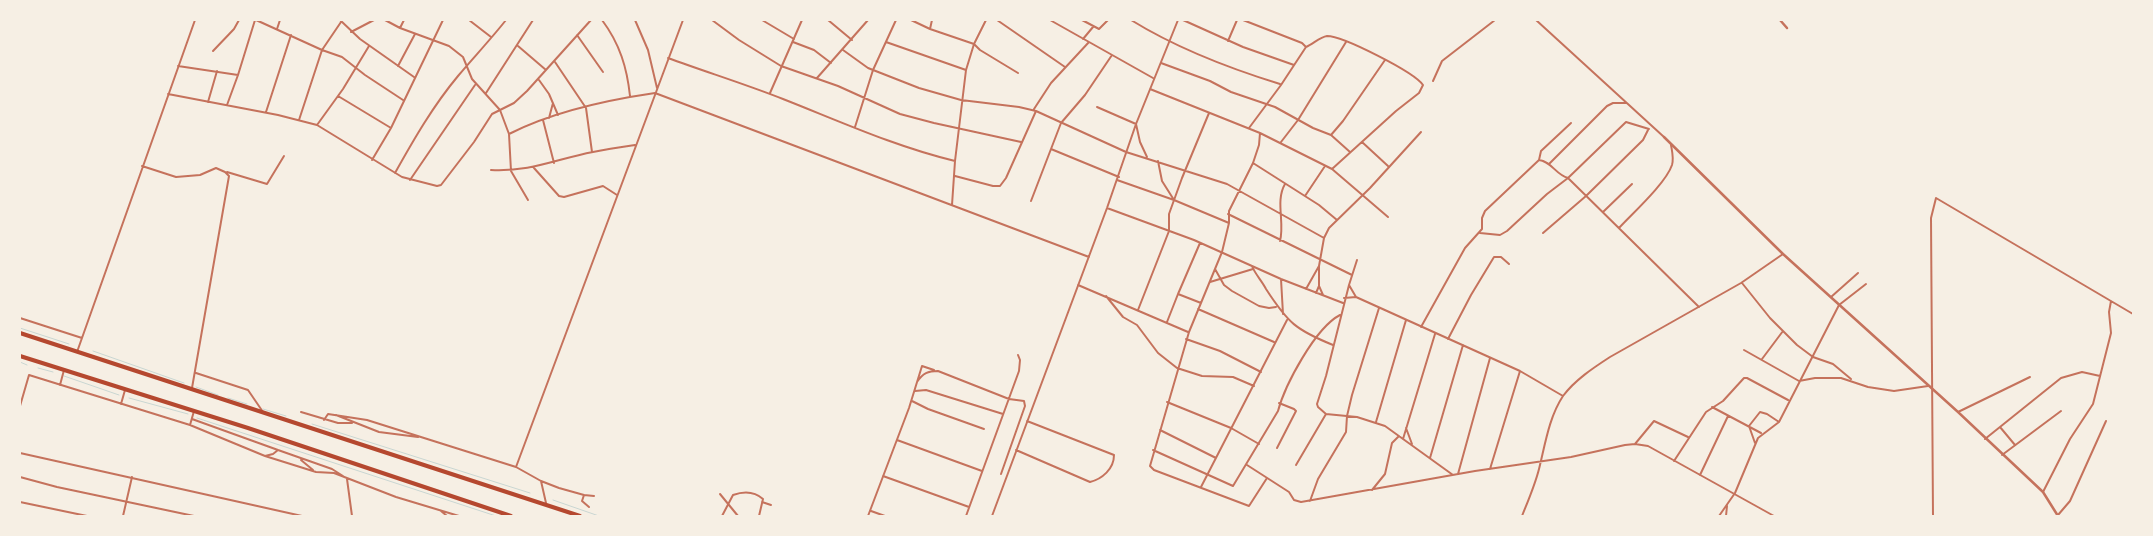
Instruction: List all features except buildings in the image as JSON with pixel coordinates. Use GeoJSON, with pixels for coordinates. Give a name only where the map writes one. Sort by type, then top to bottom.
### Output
{"type":"FeatureCollection","features":[{"type":"Feature","properties":{"kind":"highway"},"geometry":{"type":"LineString","coordinates":[[20,333],[580,516]]}},
{"type":"Feature","properties":{"kind":"highway"},"geometry":{"type":"LineString","coordinates":[[20,356],[194,411],[511,516]]}},
{"type":"Feature","properties":{"kind":"street"},"geometry":{"type":"LineString","coordinates":[[77,352],[195,20]]}},
{"type":"Feature","properties":{"kind":"street"},"geometry":{"type":"LineString","coordinates":[[213,51],[240,20]]}},
{"type":"Feature","properties":{"kind":"street"},"geometry":{"type":"LineString","coordinates":[[227,105],[256,20],[322,50],[338,54],[357,67],[365,76],[403,100]]}},
{"type":"Feature","properties":{"kind":"street"},"geometry":{"type":"LineString","coordinates":[[276,29],[280,20]]}},
{"type":"Feature","properties":{"kind":"street"},"geometry":{"type":"LineString","coordinates":[[351,32],[374,20]]}},
{"type":"Feature","properties":{"kind":"street"},"geometry":{"type":"LineString","coordinates":[[385,20],[400,28],[433,40],[460,54],[475,84],[500,110],[509,134],[511,171],[528,200]]}},
{"type":"Feature","properties":{"kind":"street"},"geometry":{"type":"LineString","coordinates":[[400,28],[404,20]]}},
{"type":"Feature","properties":{"kind":"street"},"geometry":{"type":"LineString","coordinates":[[372,160],[391,128],[443,20]]}},
{"type":"Feature","properties":{"kind":"street"},"geometry":{"type":"LineString","coordinates":[[469,20],[492,38]]}},
{"type":"Feature","properties":{"kind":"street"},"geometry":{"type":"LineString","coordinates":[[395,173],[416,134],[467,66],[506,20]]}},
{"type":"Feature","properties":{"kind":"street"},"geometry":{"type":"LineString","coordinates":[[486,94],[533,20]]}},
{"type":"Feature","properties":{"kind":"street"},"geometry":{"type":"LineString","coordinates":[[168,94],[299,120],[317,126],[372,160],[410,180],[430,185],[441,185],[474,142],[492,114],[514,103],[591,20]]}},
{"type":"Feature","properties":{"kind":"street"},"geometry":{"type":"LineString","coordinates":[[602,20],[618,44],[623,56],[630,96]]}},
{"type":"Feature","properties":{"kind":"street"},"geometry":{"type":"LineString","coordinates":[[635,20],[648,50],[657,88]]}},
{"type":"Feature","properties":{"kind":"street"},"geometry":{"type":"LineString","coordinates":[[516,467],[683,20]]}},
{"type":"Feature","properties":{"kind":"street"},"geometry":{"type":"LineString","coordinates":[[712,20],[756,52],[781,66],[914,118],[1021,142]]}},
{"type":"Feature","properties":{"kind":"street"},"geometry":{"type":"LineString","coordinates":[[762,20],[814,50],[831,63]]}},
{"type":"Feature","properties":{"kind":"street"},"geometry":{"type":"LineString","coordinates":[[770,94],[802,20]]}},
{"type":"Feature","properties":{"kind":"street"},"geometry":{"type":"LineString","coordinates":[[828,20],[852,40]]}},
{"type":"Feature","properties":{"kind":"street"},"geometry":{"type":"LineString","coordinates":[[817,79],[868,20]]}},
{"type":"Feature","properties":{"kind":"street"},"geometry":{"type":"LineString","coordinates":[[855,128],[873,70],[896,20]]}},
{"type":"Feature","properties":{"kind":"street"},"geometry":{"type":"LineString","coordinates":[[911,20],[930,29],[974,44],[980,50],[1018,73]]}},
{"type":"Feature","properties":{"kind":"street"},"geometry":{"type":"LineString","coordinates":[[930,29],[932,20]]}},
{"type":"Feature","properties":{"kind":"street"},"geometry":{"type":"LineString","coordinates":[[952,205],[954,160],[966,70],[974,44],[986,20]]}},
{"type":"Feature","properties":{"kind":"street"},"geometry":{"type":"LineString","coordinates":[[997,20],[1065,67]]}},
{"type":"Feature","properties":{"kind":"street"},"geometry":{"type":"LineString","coordinates":[[1050,20],[1154,78]]}},
{"type":"Feature","properties":{"kind":"street"},"geometry":{"type":"LineString","coordinates":[[1082,20],[1099,30],[1108,20]]}},
{"type":"Feature","properties":{"kind":"street"},"geometry":{"type":"LineString","coordinates":[[1132,20],[1169,42],[1236,70],[1281,85]]}},
{"type":"Feature","properties":{"kind":"street"},"geometry":{"type":"LineString","coordinates":[[992,516],[1119,177],[1136,124],[1178,20]]}},
{"type":"Feature","properties":{"kind":"street"},"geometry":{"type":"LineString","coordinates":[[1183,20],[1228,41],[1294,65]]}},
{"type":"Feature","properties":{"kind":"street"},"geometry":{"type":"LineString","coordinates":[[1228,41],[1238,20]]}},
{"type":"Feature","properties":{"kind":"street"},"geometry":{"type":"LineString","coordinates":[[1243,20],[1302,43],[1306,47]]}},
{"type":"Feature","properties":{"kind":"street"},"geometry":{"type":"LineString","coordinates":[[1433,81],[1442,61],[1495,20]]}},
{"type":"Feature","properties":{"kind":"street"},"geometry":{"type":"LineString","coordinates":[[1536,20],[1664,137],[1783,254],[1958,412],[2043,492],[2058,516],[2070,501],[2106,421]]}},
{"type":"Feature","properties":{"kind":"street"},"geometry":{"type":"LineString","coordinates":[[1780,20],[1787,28]]}},
{"type":"Feature","properties":{"kind":"street"},"geometry":{"type":"LineString","coordinates":[[299,120],[322,50],[340,21],[369,46],[414,77]]}},
{"type":"Feature","properties":{"kind":"street"},"geometry":{"type":"LineString","coordinates":[[1083,40],[1093,27]]}},
{"type":"Feature","properties":{"kind":"street"},"geometry":{"type":"LineString","coordinates":[[398,66],[415,34]]}},
{"type":"Feature","properties":{"kind":"street"},"geometry":{"type":"LineString","coordinates":[[266,112],[291,35]]}},
{"type":"Feature","properties":{"kind":"street"},"geometry":{"type":"LineString","coordinates":[[577,35],[603,72]]}},
{"type":"Feature","properties":{"kind":"street"},"geometry":{"type":"LineString","coordinates":[[1249,128],[1306,47],[1325,36],[1346,42],[1385,60],[1417,78],[1423,88],[1332,169]]}},
{"type":"Feature","properties":{"kind":"street"},"geometry":{"type":"LineString","coordinates":[[886,42],[966,70]]}},
{"type":"Feature","properties":{"kind":"street"},"geometry":{"type":"LineString","coordinates":[[954,176],[1000,186],[1006,178],[1035,111],[1051,83],[1089,42]]}},
{"type":"Feature","properties":{"kind":"street"},"geometry":{"type":"LineString","coordinates":[[1281,142],[1298,120],[1333,66],[1346,42]]}},
{"type":"Feature","properties":{"kind":"street"},"geometry":{"type":"LineString","coordinates":[[317,126],[369,46]]}},
{"type":"Feature","properties":{"kind":"street"},"geometry":{"type":"LineString","coordinates":[[518,46],[546,70]]}},
{"type":"Feature","properties":{"kind":"street"},"geometry":{"type":"LineString","coordinates":[[843,50],[873,70],[919,88],[961,100],[1035,111],[1126,152],[1185,169],[1240,190],[1324,238]]}},
{"type":"Feature","properties":{"kind":"street"},"geometry":{"type":"LineString","coordinates":[[1031,201],[1062,123],[1085,95],[1112,55]]}},
{"type":"Feature","properties":{"kind":"street"},"geometry":{"type":"LineString","coordinates":[[668,58],[770,94],[855,128],[939,158],[954,160]]}},
{"type":"Feature","properties":{"kind":"street"},"geometry":{"type":"LineString","coordinates":[[1331,136],[1385,60]]}},
{"type":"Feature","properties":{"kind":"street"},"geometry":{"type":"LineString","coordinates":[[554,61],[586,108],[592,152]]}},
{"type":"Feature","properties":{"kind":"street"},"geometry":{"type":"LineString","coordinates":[[1161,63],[1210,81],[1231,92],[1267,104],[1331,136],[1350,152]]}},
{"type":"Feature","properties":{"kind":"street"},"geometry":{"type":"LineString","coordinates":[[178,66],[238,75]]}},
{"type":"Feature","properties":{"kind":"street"},"geometry":{"type":"LineString","coordinates":[[208,102],[217,71]]}},
{"type":"Feature","properties":{"kind":"street"},"geometry":{"type":"LineString","coordinates":[[538,79],[558,115]]}},
{"type":"Feature","properties":{"kind":"street"},"geometry":{"type":"LineString","coordinates":[[410,180],[475,84]]}},
{"type":"Feature","properties":{"kind":"street"},"geometry":{"type":"LineString","coordinates":[[1150,89],[1281,142],[1332,169],[1388,217]]}},
{"type":"Feature","properties":{"kind":"street"},"geometry":{"type":"LineString","coordinates":[[509,134],[548,118],[611,100],[655,93],[1089,257]]}},
{"type":"Feature","properties":{"kind":"street"},"geometry":{"type":"LineString","coordinates":[[338,96],[391,128]]}},
{"type":"Feature","properties":{"kind":"street"},"geometry":{"type":"LineString","coordinates":[[548,118],[553,103]]}},
{"type":"Feature","properties":{"kind":"street"},"geometry":{"type":"LineString","coordinates":[[1549,164],[1607,106],[1613,103],[1626,103]]}},
{"type":"Feature","properties":{"kind":"street"},"geometry":{"type":"LineString","coordinates":[[1097,107],[1136,124]]}},
{"type":"Feature","properties":{"kind":"street"},"geometry":{"type":"LineString","coordinates":[[1138,310],[1169,231],[1169,214],[1185,169],[1209,113]]}},
{"type":"Feature","properties":{"kind":"street"},"geometry":{"type":"LineString","coordinates":[[544,120],[554,162]]}},
{"type":"Feature","properties":{"kind":"street"},"geometry":{"type":"LineString","coordinates":[[1480,232],[1494,235],[1503,234],[1547,194],[1568,178],[1626,122],[1649,129]]}},
{"type":"Feature","properties":{"kind":"street"},"geometry":{"type":"LineString","coordinates":[[1421,327],[1465,248],[1480,232],[1483,226],[1482,215],[1539,160],[1541,151],[1571,123]]}},
{"type":"Feature","properties":{"kind":"street"},"geometry":{"type":"LineString","coordinates":[[1136,124],[1140,142],[1148,158]]}},
{"type":"Feature","properties":{"kind":"street"},"geometry":{"type":"LineString","coordinates":[[1543,232],[1586,196],[1643,140],[1650,125]]}},
{"type":"Feature","properties":{"kind":"street"},"geometry":{"type":"LineString","coordinates":[[1316,293],[1319,286],[1319,266],[1324,238],[1329,228],[1421,132]]}},
{"type":"Feature","properties":{"kind":"street"},"geometry":{"type":"LineString","coordinates":[[1260,133],[1259,145],[1253,163],[1228,214],[1229,223],[1222,252],[1186,339],[1150,463],[1152,469],[1201,486],[1249,506],[1267,478]]}},
{"type":"Feature","properties":{"kind":"street"},"geometry":{"type":"LineString","coordinates":[[1362,142],[1389,166]]}},
{"type":"Feature","properties":{"kind":"street"},"geometry":{"type":"LineString","coordinates":[[1619,228],[1669,170],[1673,161],[1670,144]]}},
{"type":"Feature","properties":{"kind":"street"},"geometry":{"type":"LineString","coordinates":[[491,170],[511,171],[534,168],[592,152],[635,145]]}},
{"type":"Feature","properties":{"kind":"street"},"geometry":{"type":"LineString","coordinates":[[1051,149],[1119,177]]}},
{"type":"Feature","properties":{"kind":"street"},"geometry":{"type":"LineString","coordinates":[[142,166],[172,176],[196,176],[216,168],[267,184],[284,156]]}},
{"type":"Feature","properties":{"kind":"street"},"geometry":{"type":"LineString","coordinates":[[1539,160],[1549,164],[1560,175],[1568,178],[1699,307]]}},
{"type":"Feature","properties":{"kind":"street"},"geometry":{"type":"LineString","coordinates":[[1158,161],[1162,182],[1174,200]]}},
{"type":"Feature","properties":{"kind":"street"},"geometry":{"type":"LineString","coordinates":[[1253,163],[1305,196],[1337,220]]}},
{"type":"Feature","properties":{"kind":"street"},"geometry":{"type":"LineString","coordinates":[[1305,196],[1325,166]]}},
{"type":"Feature","properties":{"kind":"street"},"geometry":{"type":"LineString","coordinates":[[534,168],[559,196],[564,197],[603,186],[617,195]]}},
{"type":"Feature","properties":{"kind":"street"},"geometry":{"type":"LineString","coordinates":[[192,390],[229,178],[225,172]]}},
{"type":"Feature","properties":{"kind":"street"},"geometry":{"type":"LineString","coordinates":[[1117,180],[1174,200],[1229,223]]}},
{"type":"Feature","properties":{"kind":"street"},"geometry":{"type":"LineString","coordinates":[[1280,241],[1282,230],[1281,195],[1285,184]]}},
{"type":"Feature","properties":{"kind":"street"},"geometry":{"type":"LineString","coordinates":[[1603,212],[1632,184]]}},
{"type":"Feature","properties":{"kind":"street"},"geometry":{"type":"LineString","coordinates":[[1933,516],[1931,218],[1936,198],[2133,314]]}},
{"type":"Feature","properties":{"kind":"street"},"geometry":{"type":"LineString","coordinates":[[1107,208],[1200,243],[1253,267],[1343,303]]}},
{"type":"Feature","properties":{"kind":"street"},"geometry":{"type":"LineString","coordinates":[[1228,214],[1352,275]]}},
{"type":"Feature","properties":{"kind":"street"},"geometry":{"type":"LineString","coordinates":[[1166,323],[1200,243]]}},
{"type":"Feature","properties":{"kind":"street"},"geometry":{"type":"LineString","coordinates":[[1522,516],[1541,461],[1551,423],[1563,396],[1594,367],[1742,282],[1783,254]]}},
{"type":"Feature","properties":{"kind":"street"},"geometry":{"type":"LineString","coordinates":[[1448,339],[1494,257],[1501,257],[1509,264]]}},
{"type":"Feature","properties":{"kind":"street"},"geometry":{"type":"LineString","coordinates":[[1357,260],[1344,298],[1317,404],[1319,409],[1326,414],[1376,422],[1399,436],[1453,475]]}},
{"type":"Feature","properties":{"kind":"street"},"geometry":{"type":"LineString","coordinates":[[1306,289],[1319,266]]}},
{"type":"Feature","properties":{"kind":"street"},"geometry":{"type":"LineString","coordinates":[[1210,282],[1253,267]]}},
{"type":"Feature","properties":{"kind":"street"},"geometry":{"type":"LineString","coordinates":[[1253,267],[1287,320],[1315,338],[1333,344]]}},
{"type":"Feature","properties":{"kind":"street"},"geometry":{"type":"LineString","coordinates":[[1215,269],[1228,288],[1259,306],[1269,308],[1277,306]]}},
{"type":"Feature","properties":{"kind":"street"},"geometry":{"type":"LineString","coordinates":[[1830,297],[1858,273]]}},
{"type":"Feature","properties":{"kind":"street"},"geometry":{"type":"LineString","coordinates":[[1280,278],[1284,315]]}},
{"type":"Feature","properties":{"kind":"street"},"geometry":{"type":"LineString","coordinates":[[1742,282],[1797,345],[1813,357],[1833,364],[1853,381]]}},
{"type":"Feature","properties":{"kind":"street"},"geometry":{"type":"LineString","coordinates":[[1719,516],[1735,493],[1755,443],[1762,434],[1775,427],[1779,422],[1839,305],[1866,284]]}},
{"type":"Feature","properties":{"kind":"street"},"geometry":{"type":"LineString","coordinates":[[1078,285],[1189,332]]}},
{"type":"Feature","properties":{"kind":"street"},"geometry":{"type":"LineString","coordinates":[[1349,285],[1356,297]]}},
{"type":"Feature","properties":{"kind":"street"},"geometry":{"type":"LineString","coordinates":[[1319,286],[1324,296]]}},
{"type":"Feature","properties":{"kind":"street"},"geometry":{"type":"LineString","coordinates":[[1178,294],[1201,303]]}},
{"type":"Feature","properties":{"kind":"street"},"geometry":{"type":"LineString","coordinates":[[1106,296],[1123,317],[1134,323],[1145,333],[1158,353],[1177,368],[1202,376],[1233,377],[1254,386]]}},
{"type":"Feature","properties":{"kind":"street"},"geometry":{"type":"LineString","coordinates":[[1344,298],[1356,297],[1520,371],[1563,396]]}},
{"type":"Feature","properties":{"kind":"street"},"geometry":{"type":"LineString","coordinates":[[2043,492],[2067,445],[2093,404],[2111,333],[2109,312],[2111,302]]}},
{"type":"Feature","properties":{"kind":"street"},"geometry":{"type":"LineString","coordinates":[[1310,501],[1318,479],[1346,432],[1347,416],[1379,308]]}},
{"type":"Feature","properties":{"kind":"street"},"geometry":{"type":"LineString","coordinates":[[1198,309],[1274,342]]}},
{"type":"Feature","properties":{"kind":"street"},"geometry":{"type":"LineString","coordinates":[[1153,450],[1233,486],[1278,411],[1279,403],[1301,360],[1315,338],[1328,323],[1340,316]]}},
{"type":"Feature","properties":{"kind":"street"},"geometry":{"type":"LineString","coordinates":[[20,318],[82,338]]}},
{"type":"Feature","properties":{"kind":"street"},"geometry":{"type":"LineString","coordinates":[[1201,486],[1287,320]]}},
{"type":"Feature","properties":{"kind":"street"},"geometry":{"type":"LineString","coordinates":[[1376,422],[1406,320]]}},
{"type":"Feature","properties":{"kind":"street"},"geometry":{"type":"LineString","coordinates":[[1761,359],[1783,331]]}},
{"type":"Feature","properties":{"kind":"street"},"geometry":{"type":"LineString","coordinates":[[1403,439],[1436,333]]}},
{"type":"Feature","properties":{"kind":"street"},"geometry":{"type":"LineString","coordinates":[[1186,339],[1220,351],[1261,372]]}},
{"type":"Feature","properties":{"kind":"street"},"geometry":{"type":"LineString","coordinates":[[1430,458],[1463,346]]}},
{"type":"Feature","properties":{"kind":"street"},"geometry":{"type":"LineString","coordinates":[[1744,350],[1799,381],[1826,378],[1853,381],[1868,387],[1894,391],[1928,386]]}},
{"type":"Feature","properties":{"kind":"street"},"geometry":{"type":"LineString","coordinates":[[966,516],[1019,372],[1020,360],[1018,355]]}},
{"type":"Feature","properties":{"kind":"street"},"geometry":{"type":"LineString","coordinates":[[1458,474],[1490,358]]}},
{"type":"Feature","properties":{"kind":"street"},"geometry":{"type":"LineString","coordinates":[[868,516],[912,400],[922,366],[1009,399],[1024,401],[1025,406],[1000,474]]}},
{"type":"Feature","properties":{"kind":"street"},"geometry":{"type":"LineString","coordinates":[[59,385],[64,370]]}},
{"type":"Feature","properties":{"kind":"street"},"geometry":{"type":"LineString","coordinates":[[917,382],[922,375],[930,371],[938,371]]}},
{"type":"Feature","properties":{"kind":"street"},"geometry":{"type":"LineString","coordinates":[[1490,469],[1520,371]]}},
{"type":"Feature","properties":{"kind":"street"},"geometry":{"type":"LineString","coordinates":[[1985,439],[2061,378],[2082,372],[2100,376]]}},
{"type":"Feature","properties":{"kind":"street"},"geometry":{"type":"LineString","coordinates":[[196,373],[248,390],[264,414]]}},
{"type":"Feature","properties":{"kind":"street"},"geometry":{"type":"LineString","coordinates":[[20,406],[29,375],[190,425],[265,456],[316,472],[334,473],[459,516]]}},
{"type":"Feature","properties":{"kind":"street"},"geometry":{"type":"LineString","coordinates":[[1958,412],[2030,377]]}},
{"type":"Feature","properties":{"kind":"street"},"geometry":{"type":"LineString","coordinates":[[1674,461],[1706,412],[1724,400],[1745,378],[1789,400]]}},
{"type":"Feature","properties":{"kind":"street"},"geometry":{"type":"LineString","coordinates":[[121,404],[125,389]]}},
{"type":"Feature","properties":{"kind":"street"},"geometry":{"type":"LineString","coordinates":[[914,391],[926,390],[1003,414]]}},
{"type":"Feature","properties":{"kind":"street"},"geometry":{"type":"LineString","coordinates":[[912,400],[928,409],[984,429]]}},
{"type":"Feature","properties":{"kind":"street"},"geometry":{"type":"LineString","coordinates":[[1167,402],[1231,428],[1259,444]]}},
{"type":"Feature","properties":{"kind":"street"},"geometry":{"type":"LineString","coordinates":[[1277,448],[1296,411],[1294,408],[1279,403]]}},
{"type":"Feature","properties":{"kind":"street"},"geometry":{"type":"LineString","coordinates":[[1712,407],[1762,434]]}},
{"type":"Feature","properties":{"kind":"street"},"geometry":{"type":"LineString","coordinates":[[190,425],[194,411]]}},
{"type":"Feature","properties":{"kind":"street"},"geometry":{"type":"LineString","coordinates":[[2002,455],[2061,411]]}},
{"type":"Feature","properties":{"kind":"street"},"geometry":{"type":"LineString","coordinates":[[301,412],[324,420],[354,423]]}},
{"type":"Feature","properties":{"kind":"street"},"geometry":{"type":"LineString","coordinates":[[1748,426],[1761,412],[1779,422]]}},
{"type":"Feature","properties":{"kind":"street"},"geometry":{"type":"LineString","coordinates":[[324,420],[328,414],[367,420],[516,467],[541,481],[584,495],[594,496]]}},
{"type":"Feature","properties":{"kind":"street"},"geometry":{"type":"LineString","coordinates":[[334,414],[379,432],[422,438]]}},
{"type":"Feature","properties":{"kind":"street"},"geometry":{"type":"LineString","coordinates":[[1296,465],[1326,414]]}},
{"type":"Feature","properties":{"kind":"street"},"geometry":{"type":"LineString","coordinates":[[1700,475],[1728,416]]}},
{"type":"Feature","properties":{"kind":"street"},"geometry":{"type":"LineString","coordinates":[[192,419],[332,469],[347,479],[352,516]]}},
{"type":"Feature","properties":{"kind":"street"},"geometry":{"type":"LineString","coordinates":[[1016,450],[1090,482],[1106,473],[1114,460],[1114,455],[1027,421]]}},
{"type":"Feature","properties":{"kind":"street"},"geometry":{"type":"LineString","coordinates":[[1636,444],[1654,421],[1688,437]]}},
{"type":"Feature","properties":{"kind":"street"},"geometry":{"type":"LineString","coordinates":[[1748,426],[1755,443]]}},
{"type":"Feature","properties":{"kind":"street"},"geometry":{"type":"LineString","coordinates":[[1406,428],[1413,446]]}},
{"type":"Feature","properties":{"kind":"street"},"geometry":{"type":"LineString","coordinates":[[2000,428],[2015,445]]}},
{"type":"Feature","properties":{"kind":"street"},"geometry":{"type":"LineString","coordinates":[[1160,430],[1216,458]]}},
{"type":"Feature","properties":{"kind":"street"},"geometry":{"type":"LineString","coordinates":[[1372,490],[1385,474],[1392,443],[1399,436]]}},
{"type":"Feature","properties":{"kind":"street"},"geometry":{"type":"LineString","coordinates":[[896,440],[982,471]]}},
{"type":"Feature","properties":{"kind":"street"},"geometry":{"type":"LineString","coordinates":[[1247,465],[1289,492],[1296,501],[1310,501],[1458,474],[1571,458],[1608,448],[1636,444],[1648,446],[1774,516]]}},
{"type":"Feature","properties":{"kind":"street"},"geometry":{"type":"LineString","coordinates":[[265,456],[273,454],[278,450]]}},
{"type":"Feature","properties":{"kind":"street"},"geometry":{"type":"LineString","coordinates":[[20,453],[302,516]]}},
{"type":"Feature","properties":{"kind":"street"},"geometry":{"type":"LineString","coordinates":[[300,459],[316,472]]}},
{"type":"Feature","properties":{"kind":"street"},"geometry":{"type":"LineString","coordinates":[[883,476],[969,507]]}},
{"type":"Feature","properties":{"kind":"street"},"geometry":{"type":"LineString","coordinates":[[20,477],[57,487],[194,516]]}},
{"type":"Feature","properties":{"kind":"street"},"geometry":{"type":"LineString","coordinates":[[123,516],[132,477]]}},
{"type":"Feature","properties":{"kind":"street"},"geometry":{"type":"LineString","coordinates":[[541,481],[546,505]]}},
{"type":"Feature","properties":{"kind":"street"},"geometry":{"type":"LineString","coordinates":[[722,516],[733,495],[744,493],[755,493],[763,499],[759,516]]}},
{"type":"Feature","properties":{"kind":"street"},"geometry":{"type":"LineString","coordinates":[[720,494],[738,516]]}},
{"type":"Feature","properties":{"kind":"street"},"geometry":{"type":"LineString","coordinates":[[584,495],[582,501],[589,507]]}},
{"type":"Feature","properties":{"kind":"street"},"geometry":{"type":"LineString","coordinates":[[20,502],[86,516]]}},
{"type":"Feature","properties":{"kind":"street"},"geometry":{"type":"LineString","coordinates":[[762,502],[771,505]]}},
{"type":"Feature","properties":{"kind":"street"},"geometry":{"type":"LineString","coordinates":[[1726,516],[1727,505]]}},
{"type":"Feature","properties":{"kind":"street"},"geometry":{"type":"LineString","coordinates":[[441,510],[447,516]]}},
{"type":"Feature","properties":{"kind":"street"},"geometry":{"type":"LineString","coordinates":[[870,510],[885,516]]}},
{"type":"Feature","properties":{"kind":"waterway"},"geometry":{"type":"LineString","coordinates":[[20,328],[69,344]]}},
{"type":"Feature","properties":{"kind":"waterway"},"geometry":{"type":"LineString","coordinates":[[93,351],[184,383]]}},
{"type":"Feature","properties":{"kind":"waterway"},"geometry":{"type":"LineString","coordinates":[[20,362],[27,365]]}},
{"type":"Feature","properties":{"kind":"waterway"},"geometry":{"type":"LineString","coordinates":[[38,368],[53,372]]}},
{"type":"Feature","properties":{"kind":"waterway"},"geometry":{"type":"LineString","coordinates":[[64,376],[119,395]]}},
{"type":"Feature","properties":{"kind":"waterway"},"geometry":{"type":"LineString","coordinates":[[196,387],[218,395]]}},
{"type":"Feature","properties":{"kind":"waterway"},"geometry":{"type":"LineString","coordinates":[[129,398],[188,414]]}},
{"type":"Feature","properties":{"kind":"waterway"},"geometry":{"type":"LineString","coordinates":[[228,398],[247,404]]}},
{"type":"Feature","properties":{"kind":"waterway"},"geometry":{"type":"LineString","coordinates":[[263,409],[286,416]]}},
{"type":"Feature","properties":{"kind":"waterway"},"geometry":{"type":"LineString","coordinates":[[197,418],[496,516]]}},
{"type":"Feature","properties":{"kind":"waterway"},"geometry":{"type":"LineString","coordinates":[[312,424],[530,493]]}},
{"type":"Feature","properties":{"kind":"waterway"},"geometry":{"type":"LineString","coordinates":[[553,500],[599,516]]}}]}
